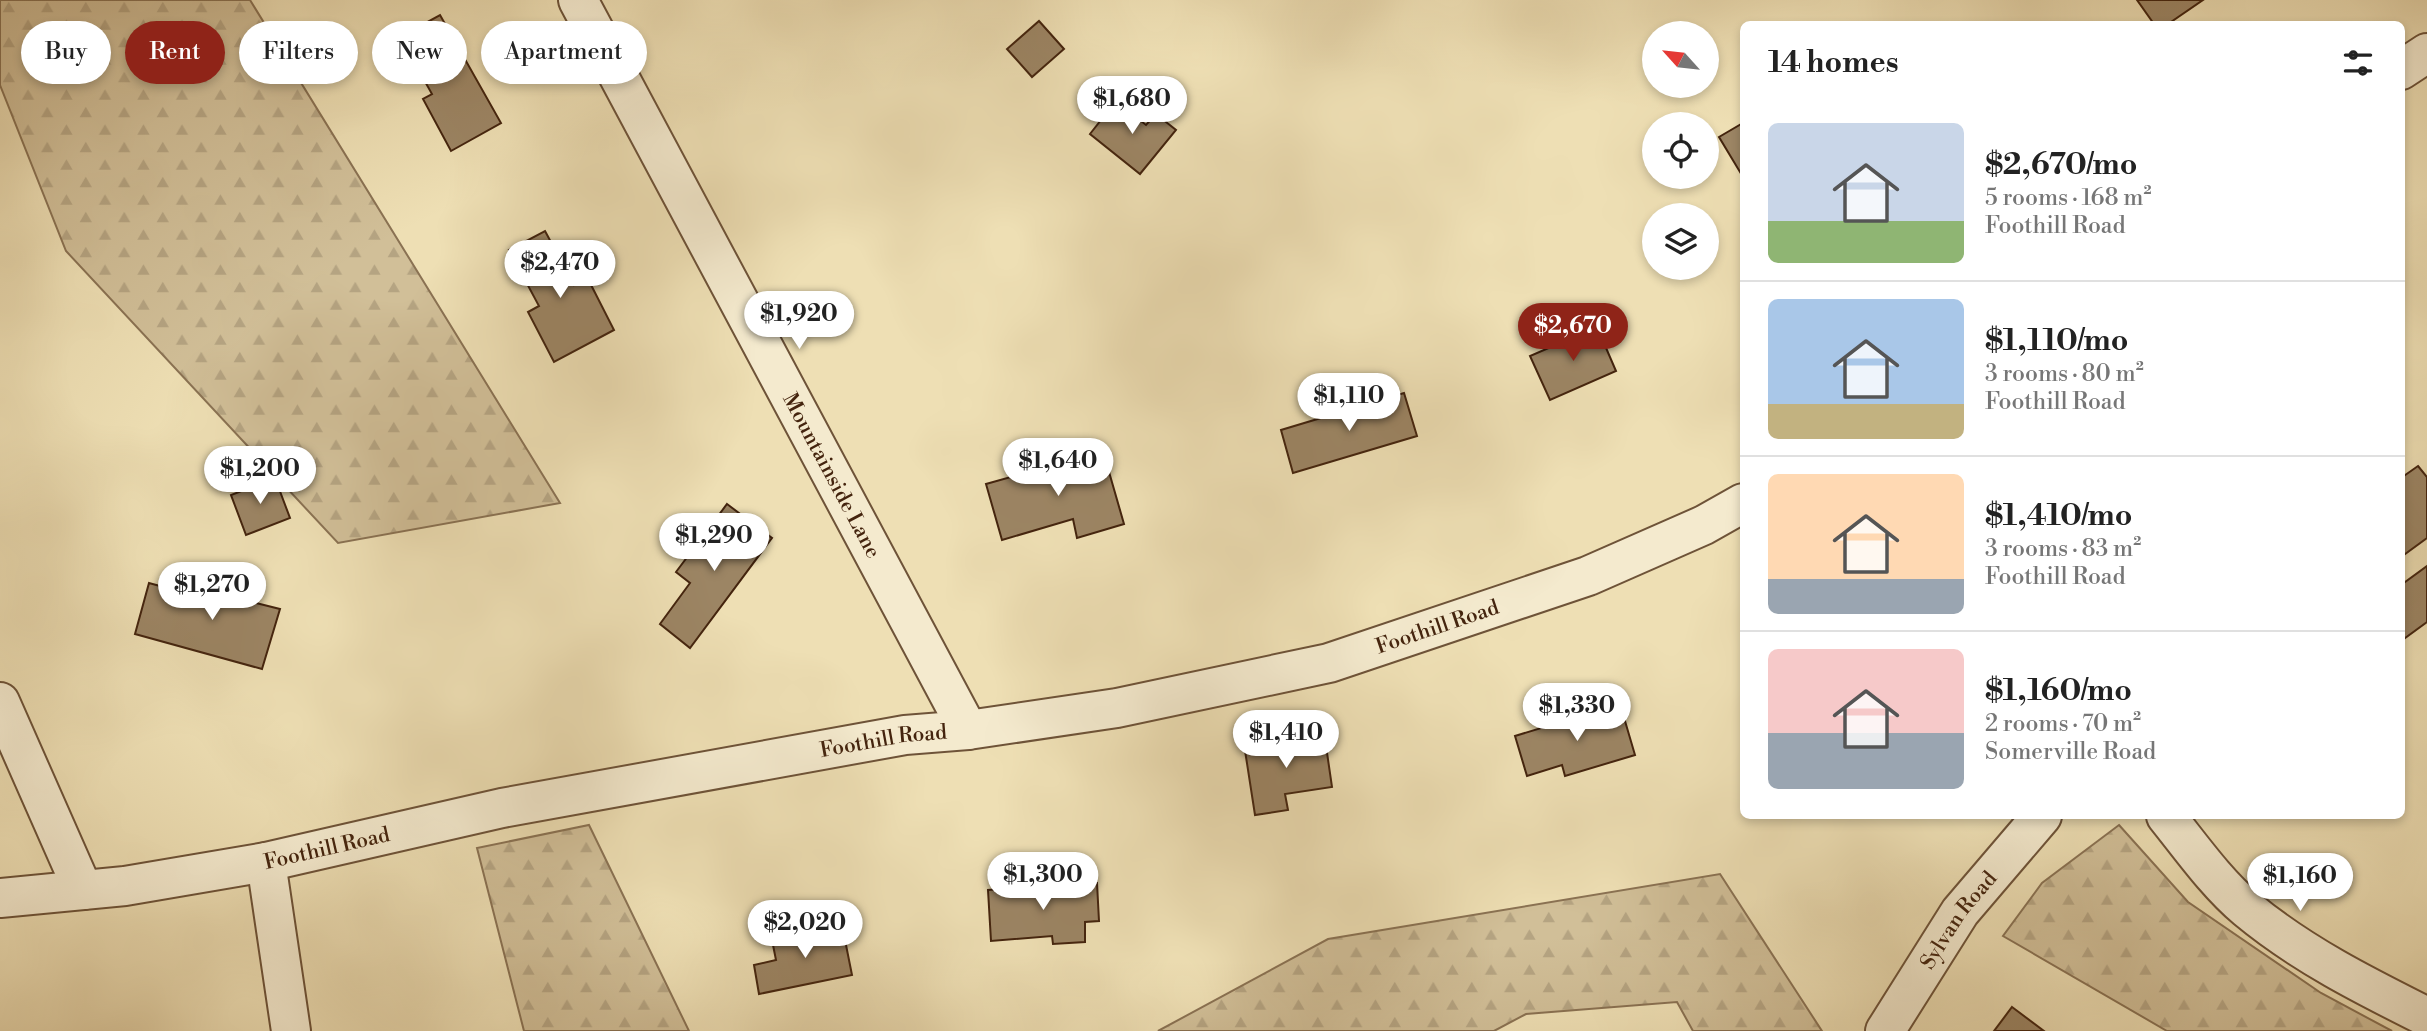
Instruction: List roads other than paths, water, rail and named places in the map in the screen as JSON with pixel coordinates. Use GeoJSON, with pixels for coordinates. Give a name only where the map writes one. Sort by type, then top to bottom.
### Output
{"type":"FeatureCollection","features":[{"type":"Feature","properties":{"kind":"street","name":"Mountainside Lane"},"geometry":{"type":"LineString","coordinates":[[578,0],[968,730]]}},
{"type":"Feature","properties":{"kind":"street"},"geometry":{"type":"LineString","coordinates":[[2405,68],[2427,53]]}},
{"type":"Feature","properties":{"kind":"street","name":"Foothill Road"},"geometry":{"type":"LineString","coordinates":[[0,898],[125,886],[265,862],[502,808],[905,735],[968,730],[1117,708],[1329,663],[1588,576],[1704,525],[1740,505]]}},
{"type":"Feature","properties":{"kind":"street"},"geometry":{"type":"LineString","coordinates":[[0,702],[83,890]]}},
{"type":"Feature","properties":{"kind":"street","name":"Sylvan Road"},"geometry":{"type":"LineString","coordinates":[[1885,1031],[1960,912],[2039,819]]}},
{"type":"Feature","properties":{"kind":"street"},"geometry":{"type":"LineString","coordinates":[[2168,819],[2245,908],[2274,930],[2358,982],[2427,1017]]}},
{"type":"Feature","properties":{"kind":"street"},"geometry":{"type":"LineString","coordinates":[[265,862],[291,1031]]}}]}
